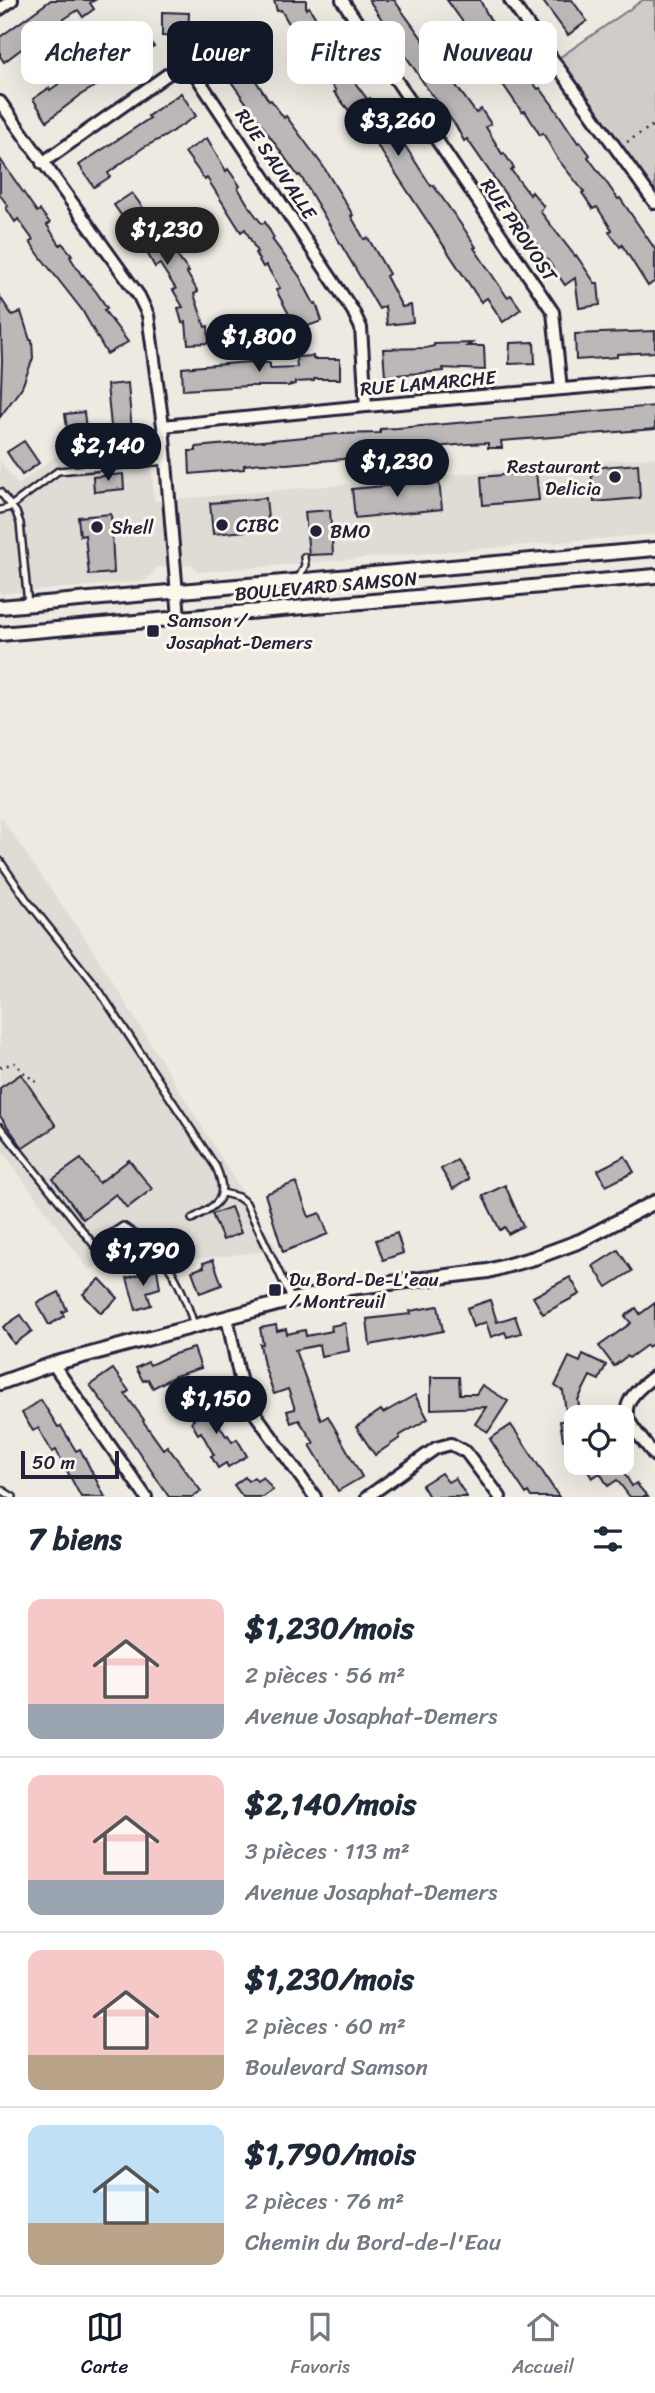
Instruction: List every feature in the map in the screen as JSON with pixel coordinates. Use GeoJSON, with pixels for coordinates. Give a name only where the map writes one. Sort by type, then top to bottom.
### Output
{"type":"FeatureCollection","features":[{"type":"Feature","properties":{"kind":"street"},"geometry":{"type":"LineString","coordinates":[[0,9],[12,0]]}},
{"type":"Feature","properties":{"kind":"street","name":"RUE PROVOST"},"geometry":{"type":"LineString","coordinates":[[342,0],[554,313],[561,389]]}},
{"type":"Feature","properties":{"kind":"street"},"geometry":{"type":"LineString","coordinates":[[510,0],[655,203]]}},
{"type":"Feature","properties":{"kind":"street","name":"RUE SAUVALLE"},"geometry":{"type":"LineString","coordinates":[[42,163],[168,74],[180,70],[195,74],[353,311],[360,328],[366,406]]}},
{"type":"Feature","properties":{"kind":"street"},"geometry":{"type":"LineString","coordinates":[[0,102],[139,296],[148,315],[163,426],[179,618]]}},
{"type":"Feature","properties":{"kind":"street","name":"RUE LAMARCHE"},"geometry":{"type":"LineString","coordinates":[[163,426],[655,381]]}},
{"type":"Feature","properties":{"kind":"street","name":"BOULEVARD SAMSON"},"geometry":{"type":"LineString","coordinates":[[0,607],[655,549]]}},
{"type":"Feature","properties":{"kind":"street","name":"BOULEVARD SAMSON"},"geometry":{"type":"LineString","coordinates":[[0,634],[655,576]]}},
{"type":"Feature","properties":{"kind":"street"},"geometry":{"type":"LineString","coordinates":[[0,1383],[53,1364],[292,1300],[342,1289],[488,1271],[580,1241],[655,1202]]}},
{"type":"Feature","properties":{"kind":"street"},"geometry":{"type":"LineString","coordinates":[[227,1317],[240,1379],[251,1408],[315,1497]]}},
{"type":"Feature","properties":{"kind":"street"},"geometry":{"type":"LineString","coordinates":[[53,1364],[145,1497]]}},
{"type":"Feature","properties":{"kind":"street"},"geometry":{"type":"LineString","coordinates":[[655,1376],[634,1391],[627,1404],[626,1417],[655,1457]]}},
{"type":"Feature","properties":{"kind":"street"},"geometry":{"type":"LineString","coordinates":[[367,1497],[436,1448],[451,1444],[466,1452],[500,1497]]}},
{"type":"Feature","properties":{"kind":"lane"},"geometry":{"type":"LineString","coordinates":[[1,509],[11,506],[58,471],[166,461]]}},
{"type":"Feature","properties":{"kind":"lane"},"geometry":{"type":"LineString","coordinates":[[0,492],[18,516],[22,530],[28,604]]}},
{"type":"Feature","properties":{"kind":"lane"},"geometry":{"type":"LineString","coordinates":[[298,581],[305,565],[304,556]]}},
{"type":"Feature","properties":{"kind":"lane"},"geometry":{"type":"LineString","coordinates":[[0,861],[26,899],[98,989],[216,1167],[222,1181],[223,1193],[215,1206],[191,1219]]}},
{"type":"Feature","properties":{"kind":"lane"},"geometry":{"type":"LineString","coordinates":[[0,1127],[94,1245],[123,1226],[160,1254],[174,1275],[194,1326]]}},
{"type":"Feature","properties":{"kind":"lane"},"geometry":{"type":"LineString","coordinates":[[223,1193],[238,1197],[246,1203],[292,1300]]}},
{"type":"Feature","properties":{"kind":"lane"},"geometry":{"type":"LineString","coordinates":[[0,1489],[13,1497]]}},
{"type":"Feature","properties":{"kind":"path"},"geometry":{"type":"LineString","coordinates":[[616,150],[655,124]]}},
{"type":"Feature","properties":{"kind":"path"},"geometry":{"type":"LineString","coordinates":[[0,1067],[15,1063],[36,1082]]}},
{"type":"Feature","properties":{"kind":"shaded area"},"geometry":{"type":"Polygon","coordinates":[[[643,0],[655,0],[655,203],[557,68],[557,59],[643,0]]]}},
{"type":"Feature","properties":{"kind":"shaded area"},"geometry":{"type":"Polygon","coordinates":[[[150,448],[154,501],[655,457],[655,534],[198,572],[192,565],[158,567],[145,581],[0,594],[0,461],[18,485],[56,456],[150,448]]]}},
{"type":"Feature","properties":{"kind":"shaded area"},"geometry":{"type":"Polygon","coordinates":[[[0,816],[91,947],[278,1250],[186,1260],[156,1242],[89,1270],[0,1148],[0,816]]]}},
{"type":"Feature","properties":{"kind":"building"},"geometry":{"type":"Polygon","coordinates":[[[51,0],[95,0],[90,3],[94,9],[83,17],[78,10],[61,21],[22,21],[51,0]]]}},
{"type":"Feature","properties":{"kind":"building"},"geometry":{"type":"Polygon","coordinates":[[[274,0],[306,0],[306,9],[309,7],[318,21],[287,21],[281,10],[277,11],[274,0]]]}},
{"type":"Feature","properties":{"kind":"building"},"geometry":{"type":"Polygon","coordinates":[[[369,0],[394,0],[419,34],[419,76],[405,55],[405,21],[383,21],[369,0]]]}},
{"type":"Feature","properties":{"kind":"building"},"geometry":{"type":"Polygon","coordinates":[[[447,0],[480,0],[491,21],[462,21],[447,0]]]}},
{"type":"Feature","properties":{"kind":"building"},"geometry":{"type":"Polygon","coordinates":[[[542,0],[572,0],[587,21],[568,35],[542,0]]]}},
{"type":"Feature","properties":{"kind":"building"},"geometry":{"type":"Polygon","coordinates":[[[162,12],[189,13],[189,21],[167,21],[167,36],[162,36],[162,12]]]}},
{"type":"Feature","properties":{"kind":"building"},"geometry":{"type":"Polygon","coordinates":[[[21,22],[21,49],[4,62],[0,56],[0,37],[21,22]]]}},
{"type":"Feature","properties":{"kind":"building"},"geometry":{"type":"Polygon","coordinates":[[[58,84],[99,84],[47,121],[33,99],[49,88],[50,90],[58,84]]]}},
{"type":"Feature","properties":{"kind":"building"},"geometry":{"type":"Polygon","coordinates":[[[233,84],[258,84],[269,101],[271,100],[284,118],[286,116],[323,166],[353,215],[351,216],[364,239],[368,238],[389,274],[386,276],[402,307],[411,305],[413,322],[387,325],[385,306],[379,309],[300,175],[298,176],[233,84]]]}},
{"type":"Feature","properties":{"kind":"building"},"geometry":{"type":"Polygon","coordinates":[[[331,84],[356,84],[368,100],[370,98],[465,230],[507,297],[511,295],[521,309],[503,322],[487,298],[481,302],[379,148],[334,92],[336,91],[331,84]]]}},
{"type":"Feature","properties":{"kind":"building"},"geometry":{"type":"Polygon","coordinates":[[[424,84],[455,84],[476,113],[481,109],[491,124],[486,127],[514,168],[511,170],[530,195],[532,192],[544,207],[540,211],[595,283],[598,283],[600,305],[579,308],[575,278],[565,285],[467,139],[464,141],[424,84]]]}},
{"type":"Feature","properties":{"kind":"building"},"geometry":{"type":"Polygon","coordinates":[[[503,84],[534,84],[540,88],[655,249],[655,281],[648,286],[622,245],[620,247],[609,232],[612,230],[597,207],[593,209],[543,133],[540,135],[525,111],[522,112],[503,84]]]}},
{"type":"Feature","properties":{"kind":"building"},"geometry":{"type":"Polygon","coordinates":[[[181,93],[196,116],[144,147],[108,173],[110,177],[94,187],[79,165],[150,118],[148,116],[181,93]]]}},
{"type":"Feature","properties":{"kind":"building"},"geometry":{"type":"Polygon","coordinates":[[[207,138],[226,171],[228,169],[240,186],[238,188],[250,208],[262,224],[265,222],[274,238],[272,239],[300,277],[314,304],[316,303],[322,321],[291,332],[288,321],[292,320],[276,290],[280,288],[266,265],[263,267],[245,229],[241,232],[207,178],[205,180],[185,152],[207,138]]]}},
{"type":"Feature","properties":{"kind":"building"},"geometry":{"type":"Polygon","coordinates":[[[0,159],[37,212],[40,210],[50,223],[47,225],[60,245],[62,243],[72,255],[70,257],[82,276],[97,293],[107,308],[104,310],[128,342],[107,354],[82,310],[39,255],[30,242],[33,240],[18,219],[15,222],[6,208],[8,206],[0,195],[0,159]]]}},
{"type":"Feature","properties":{"kind":"building"},"geometry":{"type":"Polygon","coordinates":[[[132,193],[152,220],[165,244],[167,242],[189,272],[187,273],[198,292],[194,294],[205,327],[208,326],[209,343],[188,344],[186,322],[182,323],[178,308],[183,307],[173,290],[176,289],[160,264],[155,267],[135,231],[133,232],[114,205],[132,193]]]}},
{"type":"Feature","properties":{"kind":"building"},"geometry":{"type":"Polygon","coordinates":[[[0,297],[12,315],[21,312],[32,340],[33,358],[22,387],[0,417],[2,361],[0,297]]]}},
{"type":"Feature","properties":{"kind":"building"},"geometry":{"type":"Polygon","coordinates":[[[655,331],[655,352],[576,360],[575,334],[655,331]]]}},
{"type":"Feature","properties":{"kind":"building"},"geometry":{"type":"Polygon","coordinates":[[[534,342],[535,363],[509,364],[510,343],[534,342]]]}},
{"type":"Feature","properties":{"kind":"building"},"geometry":{"type":"Polygon","coordinates":[[[472,343],[467,346],[484,346],[485,370],[443,368],[444,371],[385,376],[383,349],[472,343]]]}},
{"type":"Feature","properties":{"kind":"building"},"geometry":{"type":"Polygon","coordinates":[[[313,356],[313,359],[340,359],[340,379],[314,379],[288,386],[183,390],[182,368],[248,362],[270,363],[270,368],[297,367],[296,357],[313,356]]]}},
{"type":"Feature","properties":{"kind":"building"},"geometry":{"type":"Polygon","coordinates":[[[128,383],[133,445],[113,447],[107,385],[128,383]]]}},
{"type":"Feature","properties":{"kind":"building"},"geometry":{"type":"Polygon","coordinates":[[[655,406],[655,429],[501,441],[502,448],[488,448],[488,443],[468,444],[435,447],[435,451],[286,464],[262,463],[244,465],[244,469],[190,474],[189,451],[196,451],[196,447],[337,434],[380,433],[380,429],[655,406]]]}},
{"type":"Feature","properties":{"kind":"building"},"geometry":{"type":"Polygon","coordinates":[[[84,412],[88,449],[70,452],[65,414],[84,412]]]}},
{"type":"Feature","properties":{"kind":"building"},"geometry":{"type":"Polygon","coordinates":[[[24,441],[39,463],[22,475],[7,452],[24,441]]]}},
{"type":"Feature","properties":{"kind":"building"},"geometry":{"type":"Polygon","coordinates":[[[638,464],[640,498],[594,502],[591,468],[638,464]]]}},
{"type":"Feature","properties":{"kind":"building"},"geometry":{"type":"Polygon","coordinates":[[[536,472],[539,500],[483,505],[481,477],[536,472]]]}},
{"type":"Feature","properties":{"kind":"building"},"geometry":{"type":"Polygon","coordinates":[[[123,474],[124,489],[94,492],[93,477],[123,474]]]}},
{"type":"Feature","properties":{"kind":"building"},"geometry":{"type":"Polygon","coordinates":[[[439,481],[442,509],[355,518],[352,489],[439,481]]]}},
{"type":"Feature","properties":{"kind":"building"},"geometry":{"type":"Polygon","coordinates":[[[266,498],[269,529],[213,534],[210,503],[266,498]]]}},
{"type":"Feature","properties":{"kind":"building"},"geometry":{"type":"Polygon","coordinates":[[[330,510],[333,554],[309,555],[305,512],[330,510]]]}},
{"type":"Feature","properties":{"kind":"building"},"geometry":{"type":"Polygon","coordinates":[[[111,514],[114,573],[89,575],[85,535],[80,536],[78,517],[111,514]]]}},
{"type":"Feature","properties":{"kind":"building"},"geometry":{"type":"Polygon","coordinates":[[[21,1074],[56,1126],[23,1148],[0,1116],[0,1088],[21,1074]]]}},
{"type":"Feature","properties":{"kind":"building"},"geometry":{"type":"Polygon","coordinates":[[[625,1156],[634,1172],[606,1186],[598,1170],[625,1156]]]}},
{"type":"Feature","properties":{"kind":"building"},"geometry":{"type":"Polygon","coordinates":[[[81,1159],[99,1183],[129,1160],[152,1189],[127,1208],[116,1194],[83,1219],[53,1179],[81,1159]]]}},
{"type":"Feature","properties":{"kind":"building"},"geometry":{"type":"Polygon","coordinates":[[[457,1160],[469,1179],[453,1189],[441,1169],[457,1160]]]}},
{"type":"Feature","properties":{"kind":"building"},"geometry":{"type":"Polygon","coordinates":[[[296,1182],[309,1217],[320,1213],[328,1234],[283,1252],[265,1194],[296,1182]]]}},
{"type":"Feature","properties":{"kind":"building"},"geometry":{"type":"Polygon","coordinates":[[[505,1185],[523,1226],[508,1234],[505,1227],[500,1230],[483,1196],[505,1185]]]}},
{"type":"Feature","properties":{"kind":"building"},"geometry":{"type":"Polygon","coordinates":[[[231,1207],[241,1233],[223,1240],[212,1214],[231,1207]]]}},
{"type":"Feature","properties":{"kind":"building"},"geometry":{"type":"Polygon","coordinates":[[[397,1233],[403,1253],[383,1260],[376,1240],[397,1233]]]}},
{"type":"Feature","properties":{"kind":"building"},"geometry":{"type":"Polygon","coordinates":[[[618,1250],[632,1271],[607,1287],[593,1266],[618,1250]]]}},
{"type":"Feature","properties":{"kind":"building"},"geometry":{"type":"Polygon","coordinates":[[[213,1260],[222,1285],[200,1293],[192,1271],[213,1260]]]}},
{"type":"Feature","properties":{"kind":"building"},"geometry":{"type":"Polygon","coordinates":[[[157,1269],[160,1288],[147,1292],[151,1305],[136,1310],[127,1278],[157,1269]]]}},
{"type":"Feature","properties":{"kind":"building"},"geometry":{"type":"Polygon","coordinates":[[[570,1277],[580,1294],[543,1314],[533,1297],[570,1277]]]}},
{"type":"Feature","properties":{"kind":"building"},"geometry":{"type":"Polygon","coordinates":[[[100,1279],[118,1298],[101,1313],[83,1294],[100,1279]]]}},
{"type":"Feature","properties":{"kind":"building"},"geometry":{"type":"Polygon","coordinates":[[[59,1292],[67,1310],[62,1312],[64,1316],[49,1325],[37,1303],[59,1292]]]}},
{"type":"Feature","properties":{"kind":"building"},"geometry":{"type":"Polygon","coordinates":[[[490,1300],[497,1322],[515,1316],[521,1333],[507,1337],[505,1332],[491,1337],[486,1322],[473,1327],[467,1308],[490,1300]]]}},
{"type":"Feature","properties":{"kind":"building"},"geometry":{"type":"Polygon","coordinates":[[[655,1303],[655,1342],[614,1366],[599,1346],[631,1323],[625,1316],[636,1308],[640,1314],[655,1303]]]}},
{"type":"Feature","properties":{"kind":"building"},"geometry":{"type":"Polygon","coordinates":[[[438,1306],[443,1331],[370,1345],[367,1319],[411,1314],[410,1311],[438,1306]]]}},
{"type":"Feature","properties":{"kind":"building"},"geometry":{"type":"Polygon","coordinates":[[[21,1315],[32,1331],[14,1344],[3,1327],[21,1315]]]}},
{"type":"Feature","properties":{"kind":"building"},"geometry":{"type":"Polygon","coordinates":[[[345,1323],[349,1351],[321,1356],[319,1345],[295,1350],[321,1420],[328,1416],[362,1477],[338,1491],[310,1445],[314,1443],[299,1420],[291,1423],[287,1411],[295,1409],[288,1389],[274,1394],[264,1365],[260,1328],[276,1325],[277,1331],[286,1329],[287,1334],[305,1330],[306,1336],[332,1331],[331,1326],[345,1323]]]}},
{"type":"Feature","properties":{"kind":"building"},"geometry":{"type":"Polygon","coordinates":[[[194,1348],[201,1368],[175,1376],[153,1388],[148,1379],[143,1381],[136,1368],[148,1362],[150,1365],[194,1348]]]}},
{"type":"Feature","properties":{"kind":"building"},"geometry":{"type":"Polygon","coordinates":[[[583,1354],[606,1365],[599,1380],[590,1376],[578,1400],[579,1405],[565,1405],[563,1391],[555,1386],[569,1357],[580,1362],[583,1354]]]}},
{"type":"Feature","properties":{"kind":"building"},"geometry":{"type":"Polygon","coordinates":[[[113,1369],[129,1391],[125,1394],[163,1449],[167,1446],[201,1491],[192,1497],[169,1497],[90,1385],[113,1369]]]}},
{"type":"Feature","properties":{"kind":"building"},"geometry":{"type":"Polygon","coordinates":[[[431,1377],[459,1377],[460,1394],[476,1394],[482,1385],[508,1401],[488,1432],[475,1424],[486,1407],[431,1409],[431,1377]]]}},
{"type":"Feature","properties":{"kind":"building"},"geometry":{"type":"Polygon","coordinates":[[[415,1395],[428,1419],[399,1436],[400,1438],[375,1455],[356,1427],[381,1410],[383,1413],[415,1395]]]}},
{"type":"Feature","properties":{"kind":"building"},"geometry":{"type":"Polygon","coordinates":[[[41,1400],[76,1451],[80,1449],[105,1497],[81,1497],[56,1450],[52,1452],[38,1428],[33,1431],[22,1413],[41,1400]]]}},
{"type":"Feature","properties":{"kind":"building"},"geometry":{"type":"Polygon","coordinates":[[[204,1400],[226,1436],[228,1435],[232,1442],[237,1439],[247,1456],[228,1467],[226,1463],[218,1468],[201,1432],[198,1434],[191,1422],[194,1420],[187,1409],[204,1400]]]}},
{"type":"Feature","properties":{"kind":"building"},"geometry":{"type":"Polygon","coordinates":[[[564,1420],[564,1440],[563,1440],[560,1421],[564,1420]]]}},
{"type":"Feature","properties":{"kind":"building"},"geometry":{"type":"Polygon","coordinates":[[[511,1425],[559,1497],[531,1497],[528,1492],[526,1494],[490,1439],[511,1425]]]}},
{"type":"Feature","properties":{"kind":"building"},"geometry":{"type":"Polygon","coordinates":[[[441,1473],[448,1482],[455,1478],[467,1497],[429,1497],[422,1485],[441,1473]]]}},
{"type":"Feature","properties":{"kind":"building"},"geometry":{"type":"Polygon","coordinates":[[[601,1475],[625,1475],[632,1486],[636,1483],[648,1497],[630,1497],[617,1480],[608,1486],[601,1475]]]}},
{"type":"Feature","properties":{"kind":"building"},"geometry":{"type":"Polygon","coordinates":[[[245,1477],[248,1481],[254,1477],[257,1481],[263,1477],[273,1490],[263,1497],[243,1497],[234,1485],[245,1477]]]}},
{"type":"Feature","properties":{"kind":"place","name":"Restaurant Delicia"},"geometry":{"type":"Point","coordinates":[615,477]}},
{"type":"Feature","properties":{"kind":"place","name":"CIBC"},"geometry":{"type":"Point","coordinates":[222,525]}},
{"type":"Feature","properties":{"kind":"place","name":"Shell"},"geometry":{"type":"Point","coordinates":[97,527]}},
{"type":"Feature","properties":{"kind":"place","name":"BMO"},"geometry":{"type":"Point","coordinates":[316,531]}},
{"type":"Feature","properties":{"kind":"place","name":"Samson / Josaphat-Demers"},"geometry":{"type":"Point","coordinates":[153,631]}},
{"type":"Feature","properties":{"kind":"place","name":"Du Bord-De-L'eau / Montreuil"},"geometry":{"type":"Point","coordinates":[275,1290]}}]}
